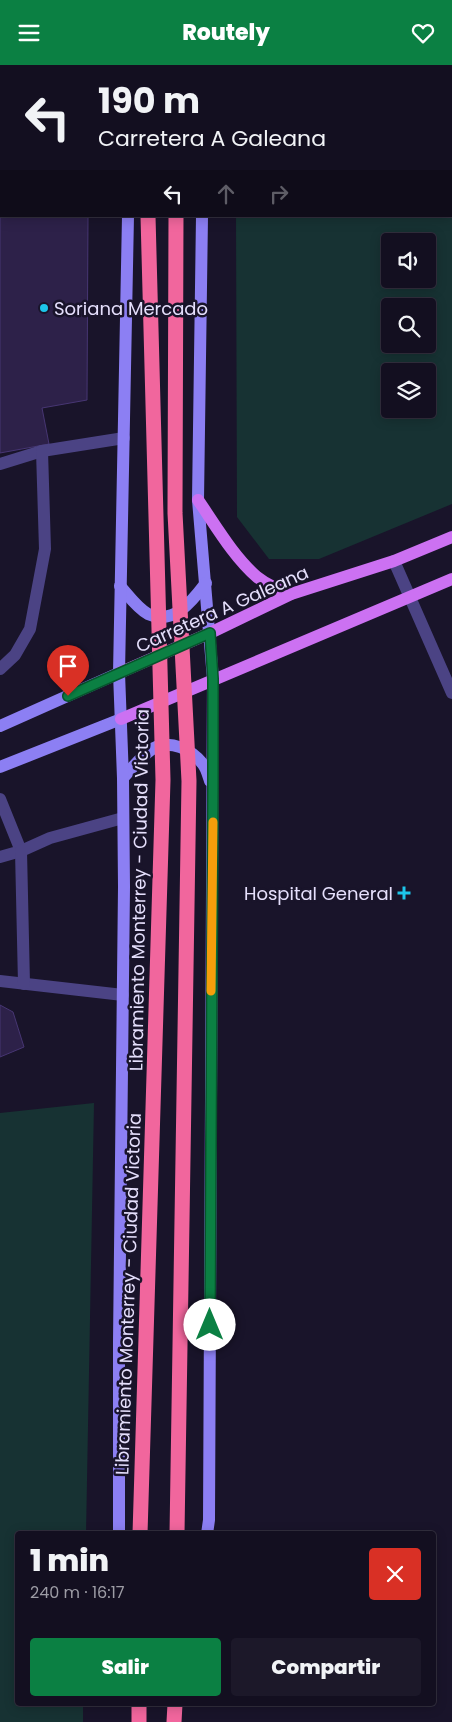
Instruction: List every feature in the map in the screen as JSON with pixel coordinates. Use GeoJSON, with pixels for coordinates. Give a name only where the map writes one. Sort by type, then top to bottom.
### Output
{"type":"FeatureCollection","features":[{"type":"Feature","properties":{"kind":"highway","name":"Libramiento Monterrey - Ciudad Victoria"},"geometry":{"type":"LineString","coordinates":[[140,1531],[163,780],[148,217]]}},
{"type":"Feature","properties":{"kind":"highway"},"geometry":{"type":"LineString","coordinates":[[176,217],[175,513],[189,781],[177,1531]]}},
{"type":"Feature","properties":{"kind":"highway"},"geometry":{"type":"LineString","coordinates":[[139,1706],[139,1722]]}},
{"type":"Feature","properties":{"kind":"highway"},"geometry":{"type":"LineString","coordinates":[[174,1722],[175,1706]]}},
{"type":"Feature","properties":{"kind":"main road"},"geometry":{"type":"LineString","coordinates":[[198,500],[238,557],[251,571],[271,586],[291,594]]}},
{"type":"Feature","properties":{"kind":"main road","name":"Carretera A Galeana"},"geometry":{"type":"LineString","coordinates":[[119,673],[210,633],[291,594],[394,561],[452,537]]}},
{"type":"Feature","properties":{"kind":"main road"},"geometry":{"type":"LineString","coordinates":[[121,719],[452,579]]}},
{"type":"Feature","properties":{"kind":"street"},"geometry":{"type":"LineString","coordinates":[[119,1531],[123,778],[119,673],[128,217]]}},
{"type":"Feature","properties":{"kind":"street"},"geometry":{"type":"LineString","coordinates":[[202,217],[198,500],[213,679],[209,1511],[207,1531]]}},
{"type":"Feature","properties":{"kind":"street"},"geometry":{"type":"LineString","coordinates":[[120,586],[136,604],[149,614],[162,616],[178,613],[193,601],[206,583]]}},
{"type":"Feature","properties":{"kind":"street"},"geometry":{"type":"LineString","coordinates":[[0,725],[119,673]]}},
{"type":"Feature","properties":{"kind":"street"},"geometry":{"type":"LineString","coordinates":[[0,767],[121,719]]}},
{"type":"Feature","properties":{"kind":"street"},"geometry":{"type":"LineString","coordinates":[[123,778],[155,747],[173,744],[191,752],[204,764],[213,787]]}},
{"type":"Feature","properties":{"kind":"lane"},"geometry":{"type":"LineString","coordinates":[[0,464],[42,451],[124,438]]}},
{"type":"Feature","properties":{"kind":"lane"},"geometry":{"type":"LineString","coordinates":[[0,669],[16,655],[30,629],[45,549],[42,451]]}},
{"type":"Feature","properties":{"kind":"lane"},"geometry":{"type":"LineString","coordinates":[[394,561],[452,693]]}},
{"type":"Feature","properties":{"kind":"lane"},"geometry":{"type":"LineString","coordinates":[[0,799],[21,851],[24,983]]}},
{"type":"Feature","properties":{"kind":"lane"},"geometry":{"type":"LineString","coordinates":[[0,857],[21,851],[50,838],[123,818]]}},
{"type":"Feature","properties":{"kind":"lane"},"geometry":{"type":"LineString","coordinates":[[0,981],[123,995]]}},
{"type":"Feature","properties":{"kind":"green space"},"geometry":{"type":"Polygon","coordinates":[[[236,217],[452,217],[452,504],[319,559],[269,559],[237,517],[236,217]]]}},
{"type":"Feature","properties":{"kind":"green space"},"geometry":{"type":"Polygon","coordinates":[[[94,1103],[86,1531],[15,1531],[15,1706],[83,1706],[83,1722],[0,1722],[0,1113],[94,1103]]]}},
{"type":"Feature","properties":{"kind":"building","name":"Soriana Mercado"},"geometry":{"type":"Polygon","coordinates":[[[0,217],[88,217],[87,400],[42,408],[49,444],[0,453],[0,217]]]}},
{"type":"Feature","properties":{"kind":"building"},"geometry":{"type":"Polygon","coordinates":[[[0,1005],[13,1012],[24,1047],[0,1057],[0,1005]]]}},
{"type":"Feature","properties":{"kind":"slow traffic"},"geometry":{"type":"LineString","coordinates":[[211,991],[213,822]]}},
{"type":"Feature","properties":{"kind":"place","name":"Soriana Mercado"},"geometry":{"type":"Point","coordinates":[44,308]}},
{"type":"Feature","properties":{"kind":"place","name":"Hospital General"},"geometry":{"type":"Point","coordinates":[404,893]}},
{"type":"Feature","properties":{"kind":"route"},"geometry":{"type":"LineString","coordinates":[[68,696],[210,633],[213,679],[213,787],[210,1325]]}}]}
